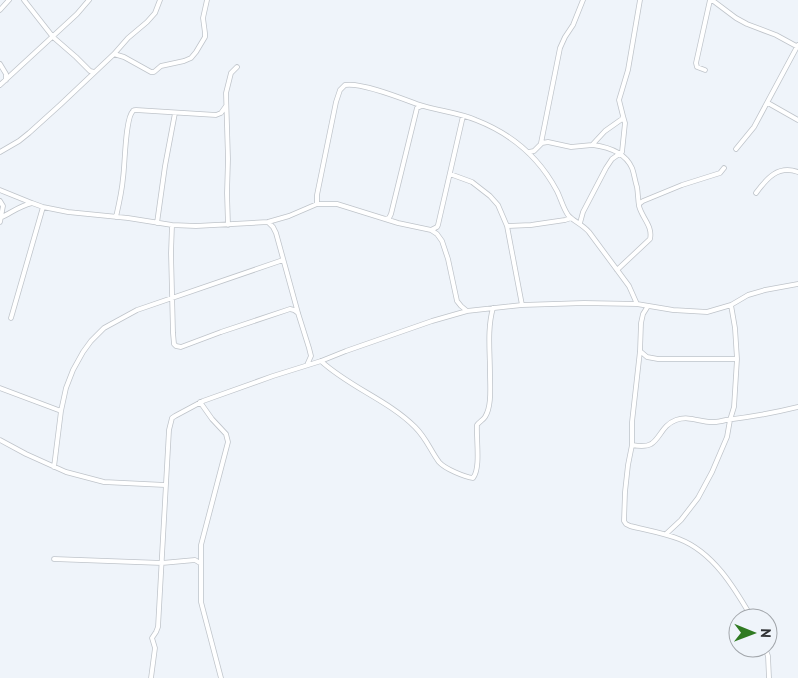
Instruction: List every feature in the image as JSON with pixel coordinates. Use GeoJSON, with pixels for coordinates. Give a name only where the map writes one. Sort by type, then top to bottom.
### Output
{"type":"FeatureCollection","features":[{"type":"Feature","properties":{"kind":"street"},"geometry":{"type":"LineString","coordinates":[[0,10],[9,0]]}},
{"type":"Feature","properties":{"kind":"street"},"geometry":{"type":"LineString","coordinates":[[24,0],[53,37],[90,71],[94,72]]}},
{"type":"Feature","properties":{"kind":"street"},"geometry":{"type":"LineString","coordinates":[[0,86],[81,10],[89,0]]}},
{"type":"Feature","properties":{"kind":"street"},"geometry":{"type":"LineString","coordinates":[[0,152],[29,133],[114,54],[155,13],[160,0]]}},
{"type":"Feature","properties":{"kind":"street"},"geometry":{"type":"LineString","coordinates":[[114,54],[124,57],[151,72],[154,72],[161,66],[191,58],[205,37],[203,18],[207,0]]}},
{"type":"Feature","properties":{"kind":"street"},"geometry":{"type":"LineString","coordinates":[[528,152],[534,151],[541,143],[560,48],[583,0]]}},
{"type":"Feature","properties":{"kind":"street"},"geometry":{"type":"LineString","coordinates":[[580,223],[583,212],[606,168],[612,159],[622,152],[625,123],[619,100],[626,79],[640,0]]}},
{"type":"Feature","properties":{"kind":"street"},"geometry":{"type":"LineString","coordinates":[[705,70],[697,67],[696,63],[711,0],[747,24],[798,46],[754,127],[736,149]]}},
{"type":"Feature","properties":{"kind":"street"},"geometry":{"type":"LineString","coordinates":[[0,64],[6,74],[6,80]]}},
{"type":"Feature","properties":{"kind":"street"},"geometry":{"type":"LineString","coordinates":[[228,225],[226,93],[231,73],[237,67]]}},
{"type":"Feature","properties":{"kind":"street"},"geometry":{"type":"LineString","coordinates":[[317,204],[336,102],[344,85],[348,84],[376,90],[422,106],[476,120],[502,132],[515,140],[528,152],[549,178],[567,214],[585,227],[629,286],[638,304]]}},
{"type":"Feature","properties":{"kind":"street"},"geometry":{"type":"LineString","coordinates":[[768,103],[798,120]]}},
{"type":"Feature","properties":{"kind":"street"},"geometry":{"type":"LineString","coordinates":[[116,217],[124,176],[124,150],[131,113],[136,110],[216,116],[226,106]]}},
{"type":"Feature","properties":{"kind":"street"},"geometry":{"type":"LineString","coordinates":[[385,219],[390,217],[391,214],[416,111],[417,108],[422,106]]}},
{"type":"Feature","properties":{"kind":"street"},"geometry":{"type":"LineString","coordinates":[[157,223],[175,113]]}},
{"type":"Feature","properties":{"kind":"street"},"geometry":{"type":"LineString","coordinates":[[431,230],[438,225],[463,116]]}},
{"type":"Feature","properties":{"kind":"street"},"geometry":{"type":"LineString","coordinates":[[593,145],[605,131],[623,116]]}},
{"type":"Feature","properties":{"kind":"street"},"geometry":{"type":"LineString","coordinates":[[541,143],[548,142],[571,147],[603,146],[620,154],[632,167],[640,208],[650,227],[651,237],[617,270]]}},
{"type":"Feature","properties":{"kind":"street"},"geometry":{"type":"LineString","coordinates":[[639,204],[643,200],[682,185],[720,173],[724,168]]}},
{"type":"Feature","properties":{"kind":"street"},"geometry":{"type":"LineString","coordinates":[[756,193],[766,179],[774,174],[788,170],[798,172]]}},
{"type":"Feature","properties":{"kind":"street"},"geometry":{"type":"LineString","coordinates":[[450,174],[472,182],[498,205],[507,226],[522,305]]}},
{"type":"Feature","properties":{"kind":"street"},"geometry":{"type":"LineString","coordinates":[[0,190],[43,207],[68,212],[172,225],[196,226],[268,222],[289,216],[317,204],[337,204],[398,223],[431,230],[437,234],[442,240],[448,259],[457,301],[467,311]]}},
{"type":"Feature","properties":{"kind":"street"},"geometry":{"type":"LineString","coordinates":[[0,201],[2,206],[0,219]]}},
{"type":"Feature","properties":{"kind":"street"},"geometry":{"type":"LineString","coordinates":[[0,219],[20,206],[32,203]]}},
{"type":"Feature","properties":{"kind":"street"},"geometry":{"type":"LineString","coordinates":[[11,318],[43,207]]}},
{"type":"Feature","properties":{"kind":"street"},"geometry":{"type":"LineString","coordinates":[[507,226],[540,224],[570,218]]}},
{"type":"Feature","properties":{"kind":"street"},"geometry":{"type":"LineString","coordinates":[[276,220],[274,227],[311,356],[415,427],[427,441],[439,462],[446,468],[473,478],[476,473],[477,463],[477,425],[487,412],[490,398],[490,325],[493,308]]}},
{"type":"Feature","properties":{"kind":"street"},"geometry":{"type":"LineString","coordinates":[[268,222],[274,227]]}},
{"type":"Feature","properties":{"kind":"street"},"geometry":{"type":"LineString","coordinates":[[172,225],[172,299],[174,344],[176,346],[178,347],[287,310],[292,309],[298,313]]}},
{"type":"Feature","properties":{"kind":"street"},"geometry":{"type":"LineString","coordinates":[[54,467],[61,411],[69,378],[91,341],[104,328],[137,310],[283,260]]}},
{"type":"Feature","properties":{"kind":"street"},"geometry":{"type":"LineString","coordinates":[[151,678],[155,648],[152,638],[158,627],[169,430],[172,418],[178,413],[200,402],[273,376],[320,362],[432,321],[467,311],[522,305],[584,303],[638,304],[673,310],[707,312],[731,305],[765,290],[798,284]]}},
{"type":"Feature","properties":{"kind":"street"},"geometry":{"type":"LineString","coordinates":[[665,535],[681,520],[698,498],[726,442],[734,407],[737,359],[731,305]]}},
{"type":"Feature","properties":{"kind":"street"},"geometry":{"type":"LineString","coordinates":[[648,306],[642,318],[632,422],[632,445],[625,492],[624,521],[630,526],[690,543],[703,553],[728,579],[746,608]]}},
{"type":"Feature","properties":{"kind":"street"},"geometry":{"type":"LineString","coordinates":[[640,351],[647,357],[658,359],[737,359]]}},
{"type":"Feature","properties":{"kind":"street"},"geometry":{"type":"LineString","coordinates":[[306,366],[311,356]]}},
{"type":"Feature","properties":{"kind":"street"},"geometry":{"type":"LineString","coordinates":[[0,388],[61,411]]}},
{"type":"Feature","properties":{"kind":"street"},"geometry":{"type":"LineString","coordinates":[[200,402],[228,438],[205,526],[200,563],[202,608],[221,678]]}},
{"type":"Feature","properties":{"kind":"street"},"geometry":{"type":"LineString","coordinates":[[632,445],[650,445],[664,428],[678,420],[693,419],[714,422],[752,418],[798,407]]}},
{"type":"Feature","properties":{"kind":"street"},"geometry":{"type":"LineString","coordinates":[[0,440],[66,472],[104,482],[165,486]]}},
{"type":"Feature","properties":{"kind":"street"},"geometry":{"type":"LineString","coordinates":[[54,559],[162,564],[196,560],[200,563]]}},
{"type":"Feature","properties":{"kind":"street"},"geometry":{"type":"LineString","coordinates":[[768,658],[769,678]]}}]}
